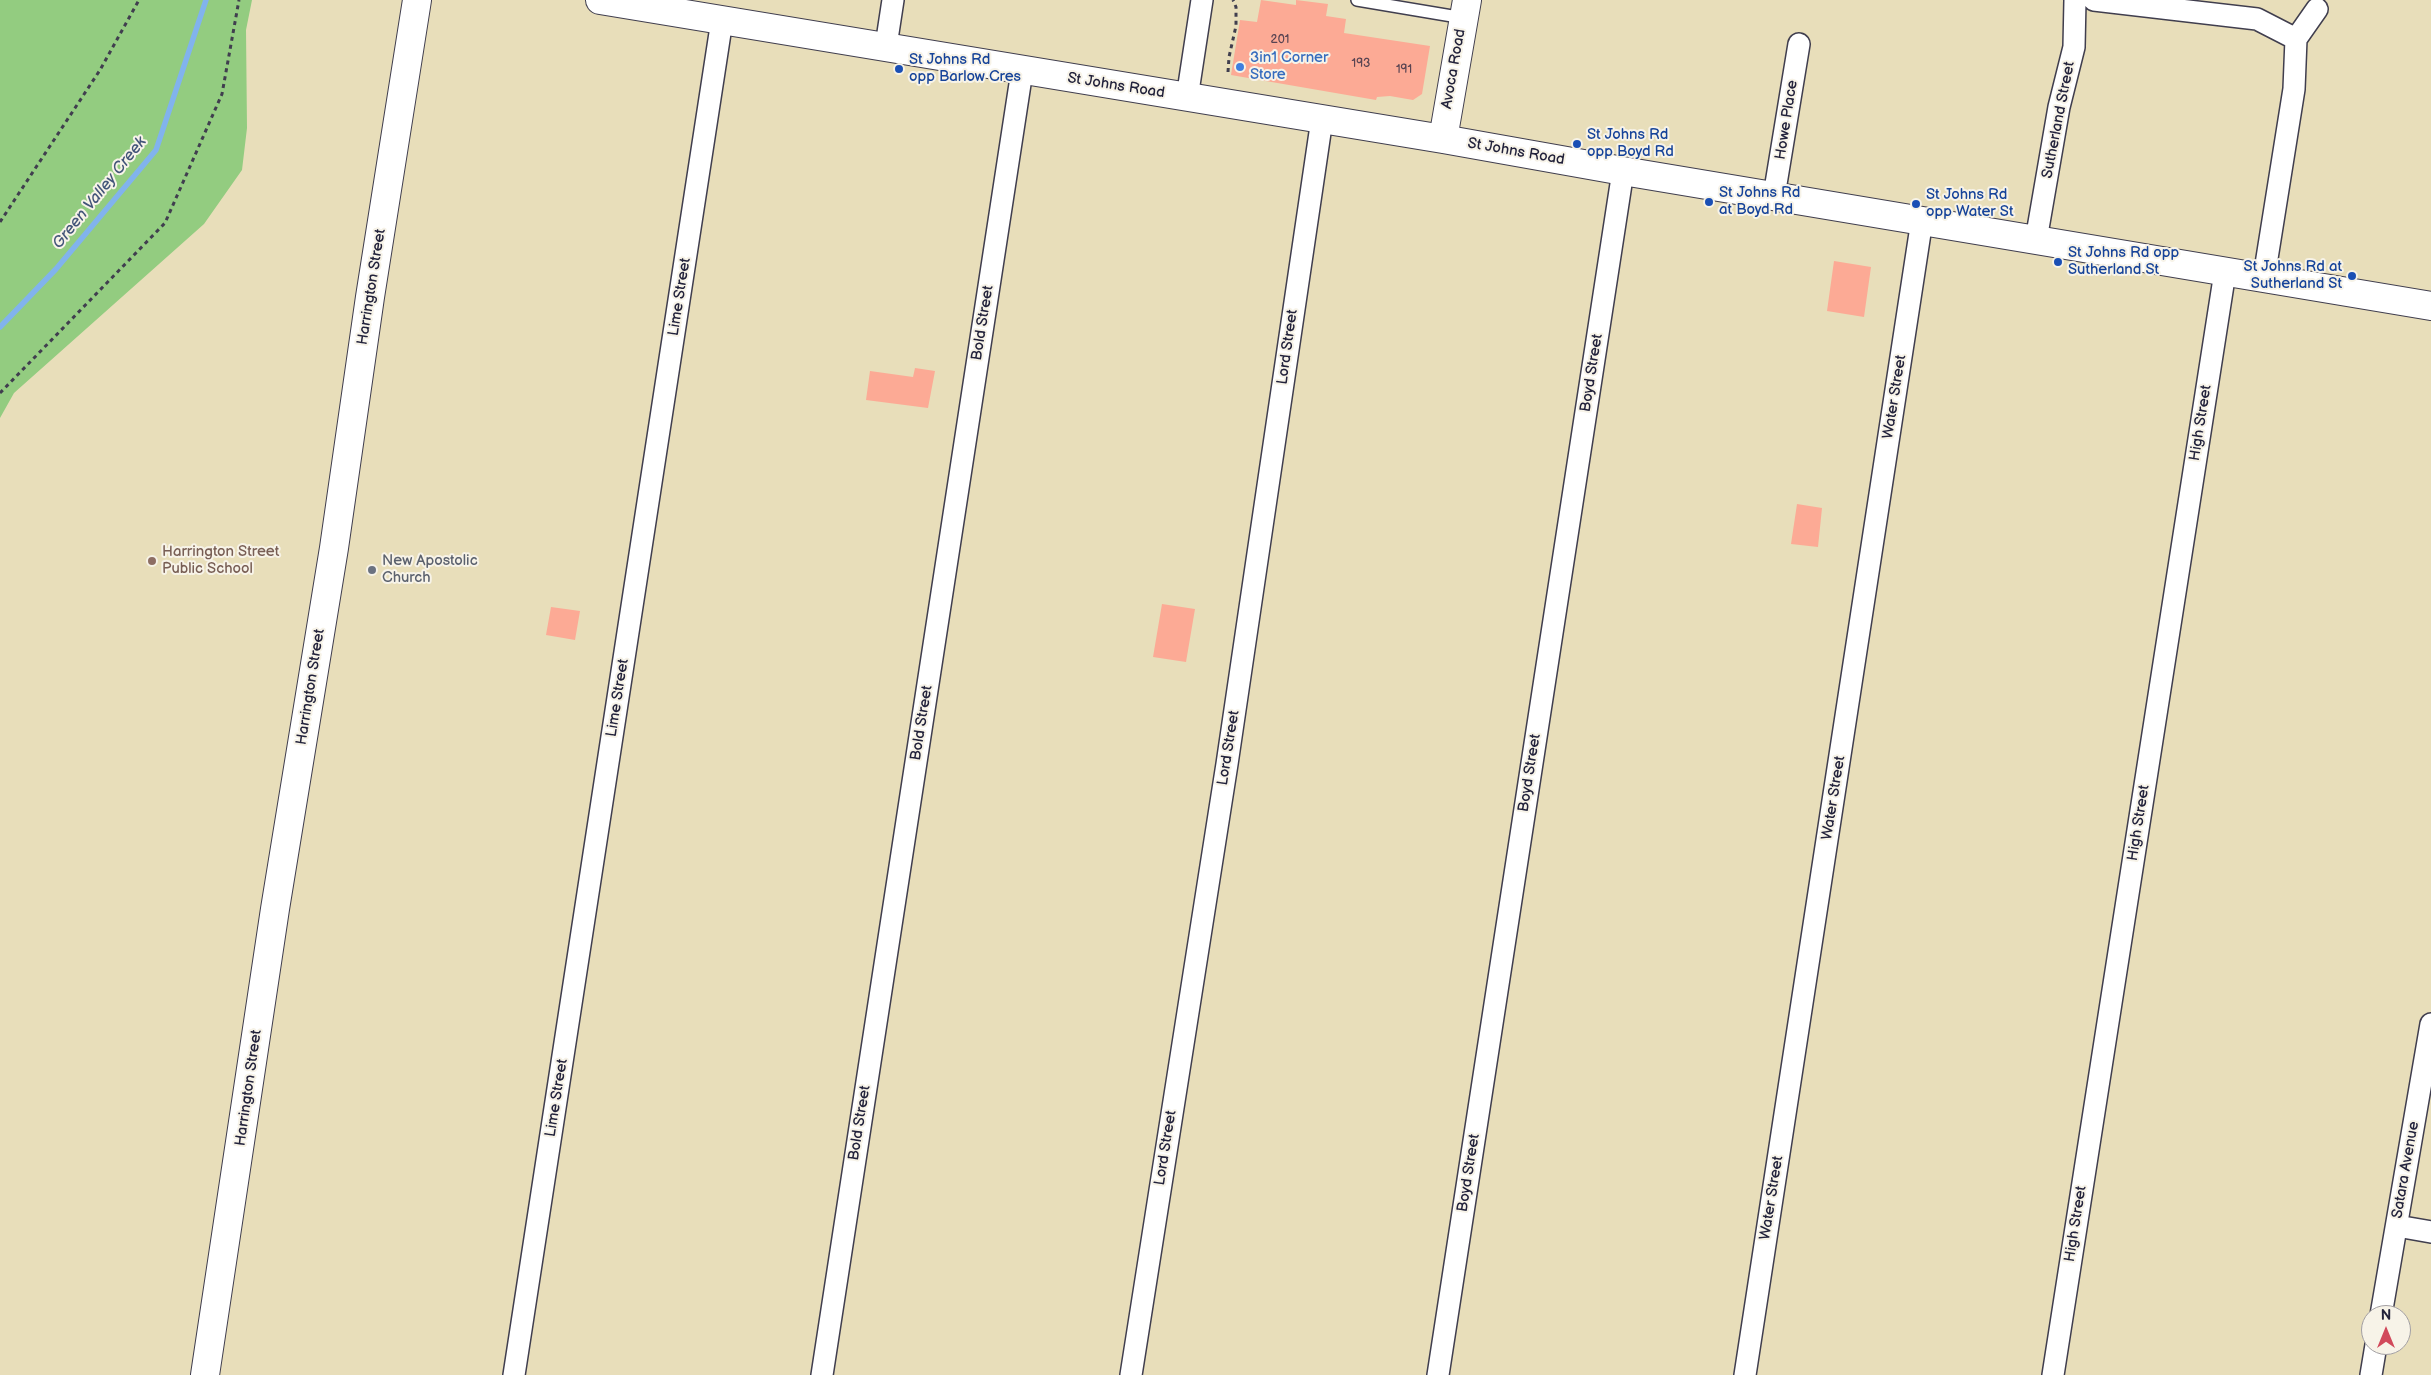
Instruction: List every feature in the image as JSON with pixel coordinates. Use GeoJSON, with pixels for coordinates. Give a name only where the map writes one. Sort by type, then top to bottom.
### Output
{"type":"FeatureCollection","features":[{"type":"Feature","properties":{"kind":"main road","name":"Harrington Street"},"geometry":{"type":"LineString","coordinates":[[206,1375],[274,919],[334,548],[370,297],[417,0]]}},
{"type":"Feature","properties":{"kind":"main road","name":"St Johns Road"},"geometry":{"type":"LineString","coordinates":[[600,0],[1443,139],[1623,171],[2431,306]]}},
{"type":"Feature","properties":{"kind":"main road","name":"Avoca Road"},"geometry":{"type":"LineString","coordinates":[[1443,139],[1465,9]]}},
{"type":"Feature","properties":{"kind":"street"},"geometry":{"type":"LineString","coordinates":[[886,46],[893,0]]}},
{"type":"Feature","properties":{"kind":"street"},"geometry":{"type":"LineString","coordinates":[[1187,98],[1202,0]]}},
{"type":"Feature","properties":{"kind":"street","name":"Sutherland Street"},"geometry":{"type":"LineString","coordinates":[[2036,240],[2058,107],[2074,47],[2075,0]]}},
{"type":"Feature","properties":{"kind":"street"},"geometry":{"type":"LineString","coordinates":[[2094,0],[2256,19],[2296,40]]}},
{"type":"Feature","properties":{"kind":"street"},"geometry":{"type":"LineString","coordinates":[[2264,278],[2294,89],[2296,40],[2317,9]]}},
{"type":"Feature","properties":{"kind":"street","name":"Lime Street"},"geometry":{"type":"LineString","coordinates":[[514,1375],[722,20]]}},
{"type":"Feature","properties":{"kind":"street","name":"Howe Place"},"geometry":{"type":"LineString","coordinates":[[1774,196],[1799,44]]}},
{"type":"Feature","properties":{"kind":"street","name":"Bold Street"},"geometry":{"type":"LineString","coordinates":[[822,1375],[1022,71]]}},
{"type":"Feature","properties":{"kind":"street","name":"Lord Street"},"geometry":{"type":"LineString","coordinates":[[1131,1375],[1225,774],[1322,119]]}},
{"type":"Feature","properties":{"kind":"street","name":"Boyd Street"},"geometry":{"type":"LineString","coordinates":[[1438,1375],[1623,171]]}},
{"type":"Feature","properties":{"kind":"street","name":"Water Street"},"geometry":{"type":"LineString","coordinates":[[1745,1375],[1922,220]]}},
{"type":"Feature","properties":{"kind":"street","name":"High Street"},"geometry":{"type":"LineString","coordinates":[[2053,1375],[2225,272]]}},
{"type":"Feature","properties":{"kind":"street","name":"Satara Avenue"},"geometry":{"type":"LineString","coordinates":[[2383,1305],[2431,1024]]}},
{"type":"Feature","properties":{"kind":"street"},"geometry":{"type":"LineString","coordinates":[[2396,1226],[2431,1232]]}},
{"type":"Feature","properties":{"kind":"street"},"geometry":{"type":"LineString","coordinates":[[2371,1375],[2374,1355]]}},
{"type":"Feature","properties":{"kind":"lane"},"geometry":{"type":"LineString","coordinates":[[1357,0],[1465,9]]}},
{"type":"Feature","properties":{"kind":"path"},"geometry":{"type":"LineString","coordinates":[[0,222],[100,70],[139,0]]}},
{"type":"Feature","properties":{"kind":"path"},"geometry":{"type":"LineString","coordinates":[[0,393],[165,223],[222,94],[239,0]]}},
{"type":"Feature","properties":{"kind":"path"},"geometry":{"type":"LineString","coordinates":[[1228,72],[1229,57],[1236,26],[1236,7],[1233,0]]}},
{"type":"Feature","properties":{"kind":"green space"},"geometry":{"type":"Polygon","coordinates":[[[0,0],[252,0],[246,30],[247,128],[242,170],[204,224],[14,393],[0,418],[0,0]]]}},
{"type":"Feature","properties":{"kind":"building"},"geometry":{"type":"Polygon","coordinates":[[[1261,0],[1296,5],[1296,0],[1328,4],[1326,16],[1346,19],[1344,33],[1430,46],[1422,94],[1413,100],[1390,96],[1377,97],[1376,100],[1231,75],[1240,20],[1257,22],[1261,0]]]}},
{"type":"Feature","properties":{"kind":"building"},"geometry":{"type":"Polygon","coordinates":[[[1834,261],[1871,267],[1864,317],[1827,311],[1834,261]]]}},
{"type":"Feature","properties":{"kind":"building"},"geometry":{"type":"Polygon","coordinates":[[[915,368],[935,371],[928,408],[866,400],[870,371],[913,377],[915,368]]]}},
{"type":"Feature","properties":{"kind":"building"},"geometry":{"type":"Polygon","coordinates":[[[1797,504],[1822,508],[1818,547],[1791,544],[1797,504]]]}},
{"type":"Feature","properties":{"kind":"building"},"geometry":{"type":"Polygon","coordinates":[[[1162,604],[1195,609],[1186,662],[1153,657],[1162,604]]]}},
{"type":"Feature","properties":{"kind":"building"},"geometry":{"type":"Polygon","coordinates":[[[551,607],[580,611],[575,640],[546,635],[551,607]]]}},
{"type":"Feature","properties":{"kind":"waterway","name":"Green Valley Creek"},"geometry":{"type":"LineString","coordinates":[[0,327],[56,269],[156,150],[206,0]]}},
{"type":"Feature","properties":{"kind":"place","name":"3in1 Corner Store"},"geometry":{"type":"Point","coordinates":[1240,67]}},
{"type":"Feature","properties":{"kind":"place","name":"St Johns Rd opp Barlow Cres"},"geometry":{"type":"Point","coordinates":[899,69]}},
{"type":"Feature","properties":{"kind":"place","name":"St Johns Rd opp Boyd Rd"},"geometry":{"type":"Point","coordinates":[1577,144]}},
{"type":"Feature","properties":{"kind":"place","name":"St Johns Rd at Boyd Rd"},"geometry":{"type":"Point","coordinates":[1709,202]}},
{"type":"Feature","properties":{"kind":"place","name":"St Johns Rd opp Water St"},"geometry":{"type":"Point","coordinates":[1916,204]}},
{"type":"Feature","properties":{"kind":"place","name":"St Johns Rd opp Sutherland St"},"geometry":{"type":"Point","coordinates":[2058,262]}},
{"type":"Feature","properties":{"kind":"place","name":"St Johns Rd at Sutherland St"},"geometry":{"type":"Point","coordinates":[2352,276]}},
{"type":"Feature","properties":{"kind":"place","name":"Harrington Street Public School"},"geometry":{"type":"Point","coordinates":[152,561]}},
{"type":"Feature","properties":{"kind":"place","name":"New Apostolic Church"},"geometry":{"type":"Point","coordinates":[372,570]}}]}
